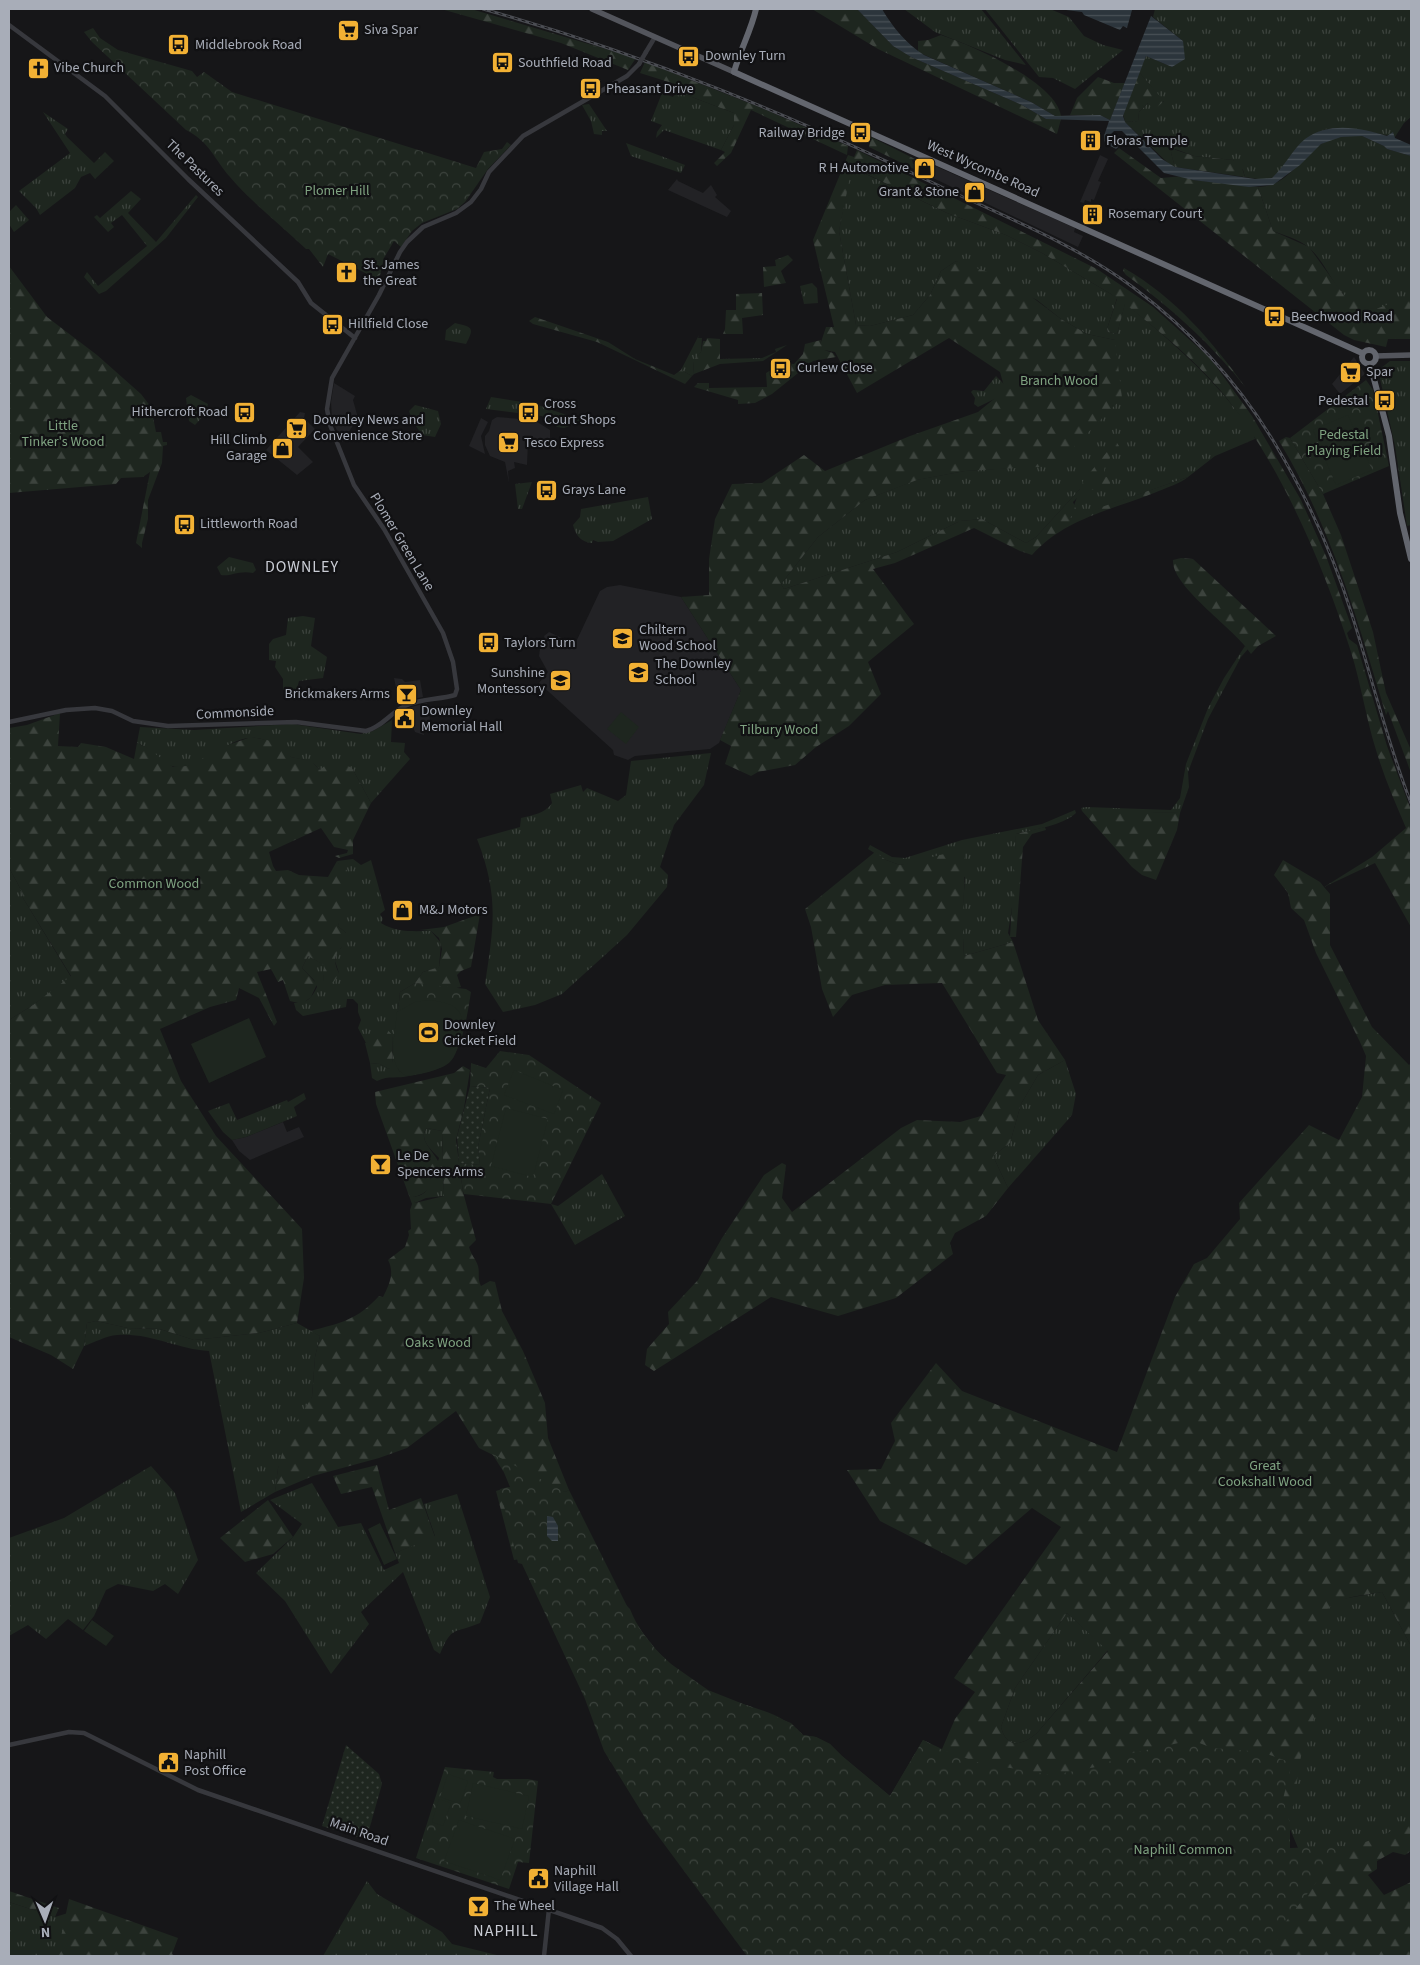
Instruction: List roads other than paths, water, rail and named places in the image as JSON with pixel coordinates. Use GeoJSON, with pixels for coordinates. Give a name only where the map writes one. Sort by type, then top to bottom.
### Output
{"type":"FeatureCollection","features":[{"type":"Feature","properties":{"kind":"highway"},"geometry":{"type":"LineString","coordinates":[[734,72],[737,59],[750,33],[756,9]]}},
{"type":"Feature","properties":{"kind":"highway","name":"West Wycombe Road"},"geometry":{"type":"LineString","coordinates":[[734,72],[1362,353]]}},
{"type":"Feature","properties":{"kind":"highway"},"geometry":{"type":"LineString","coordinates":[[1369,349],[1376,356],[1375,361],[1370,364],[1363,362],[1362,353],[1369,349]]}},
{"type":"Feature","properties":{"kind":"highway"},"geometry":{"type":"LineString","coordinates":[[1370,364],[1389,436],[1400,513],[1411,559]]}},
{"type":"Feature","properties":{"kind":"main road","name":"West Wycombe Road"},"geometry":{"type":"LineString","coordinates":[[592,9],[734,72]]}},
{"type":"Feature","properties":{"kind":"main road"},"geometry":{"type":"LineString","coordinates":[[1376,356],[1411,355]]}},
{"type":"Feature","properties":{"kind":"street","name":"The Pastures"},"geometry":{"type":"LineString","coordinates":[[9,25],[105,96],[188,179],[298,282],[311,303],[355,338]]}},
{"type":"Feature","properties":{"kind":"street"},"geometry":{"type":"LineString","coordinates":[[355,338],[400,252],[415,234],[431,222],[464,207],[475,197],[498,163],[530,131],[627,76],[639,64],[655,37]]}},
{"type":"Feature","properties":{"kind":"street","name":"Plomer Green Lane"},"geometry":{"type":"LineString","coordinates":[[355,338],[332,378],[327,400],[330,425],[354,485],[384,529],[448,643],[457,689],[455,695],[424,699],[408,704],[376,727],[366,731]]}},
{"type":"Feature","properties":{"kind":"street","name":"Commonside"},"geometry":{"type":"LineString","coordinates":[[9,722],[66,710],[108,710],[133,722],[168,726],[296,722],[366,731]]}},
{"type":"Feature","properties":{"kind":"street","name":"Main Road"},"geometry":{"type":"LineString","coordinates":[[9,1745],[75,1732],[89,1735],[198,1790],[602,1928],[617,1939],[631,1956]]}},
{"type":"Feature","properties":{"kind":"street"},"geometry":{"type":"LineString","coordinates":[[544,1956],[549,1909]]}},
{"type":"Feature","properties":{"kind":"railway"},"geometry":{"type":"LineString","coordinates":[[483,9],[604,46],[662,67],[834,137],[1067,246],[1112,273],[1155,304],[1211,358],[1244,398],[1274,442],[1297,484],[1328,548],[1345,592],[1387,733],[1411,803]]}},
{"type":"Feature","properties":{"kind":"place","name":"Siva Spar"},"geometry":{"type":"Point","coordinates":[348,30]}},
{"type":"Feature","properties":{"kind":"place","name":"Middlebrook Road"},"geometry":{"type":"Point","coordinates":[179,45]}},
{"type":"Feature","properties":{"kind":"place","name":"Downley Turn"},"geometry":{"type":"Point","coordinates":[689,56]}},
{"type":"Feature","properties":{"kind":"place","name":"Southfield Road"},"geometry":{"type":"Point","coordinates":[502,63]}},
{"type":"Feature","properties":{"kind":"place","name":"Vibe Church"},"geometry":{"type":"Point","coordinates":[38,68]}},
{"type":"Feature","properties":{"kind":"place","name":"Pheasant Drive"},"geometry":{"type":"Point","coordinates":[590,89]}},
{"type":"Feature","properties":{"kind":"place","name":"Railway Bridge"},"geometry":{"type":"Point","coordinates":[861,133]}},
{"type":"Feature","properties":{"kind":"place","name":"Floras Temple"},"geometry":{"type":"Point","coordinates":[1090,141]}},
{"type":"Feature","properties":{"kind":"place","name":"R H Automotive"},"geometry":{"type":"Point","coordinates":[925,168]}},
{"type":"Feature","properties":{"kind":"place","name":"Grant & Stone"},"geometry":{"type":"Point","coordinates":[975,192]}},
{"type":"Feature","properties":{"kind":"place","name":"Rosemary Court"},"geometry":{"type":"Point","coordinates":[1092,214]}},
{"type":"Feature","properties":{"kind":"place","name":"St. James the Great"},"geometry":{"type":"Point","coordinates":[347,273]}},
{"type":"Feature","properties":{"kind":"place","name":"Beechwood Road"},"geometry":{"type":"Point","coordinates":[1275,317]}},
{"type":"Feature","properties":{"kind":"place","name":"Hillfield Close"},"geometry":{"type":"Point","coordinates":[332,324]}},
{"type":"Feature","properties":{"kind":"place","name":"Curlew Close"},"geometry":{"type":"Point","coordinates":[781,368]}},
{"type":"Feature","properties":{"kind":"place","name":"Spar"},"geometry":{"type":"Point","coordinates":[1350,372]}},
{"type":"Feature","properties":{"kind":"place","name":"Pedestal"},"geometry":{"type":"Point","coordinates":[1384,401]}},
{"type":"Feature","properties":{"kind":"place","name":"Hithercroft Road"},"geometry":{"type":"Point","coordinates":[244,412]}},
{"type":"Feature","properties":{"kind":"place","name":"Cross Court Shops"},"geometry":{"type":"Point","coordinates":[528,412]}},
{"type":"Feature","properties":{"kind":"place","name":"Downley News and Convenience Store"},"geometry":{"type":"Point","coordinates":[297,428]}},
{"type":"Feature","properties":{"kind":"place","name":"Tesco Express"},"geometry":{"type":"Point","coordinates":[508,443]}},
{"type":"Feature","properties":{"kind":"place","name":"Hill Climb Garage"},"geometry":{"type":"Point","coordinates":[283,448]}},
{"type":"Feature","properties":{"kind":"place","name":"Grays Lane"},"geometry":{"type":"Point","coordinates":[546,490]}},
{"type":"Feature","properties":{"kind":"place","name":"Littleworth Road"},"geometry":{"type":"Point","coordinates":[184,524]}},
{"type":"Feature","properties":{"kind":"place","name":"Chiltern Wood School"},"geometry":{"type":"Point","coordinates":[623,638]}},
{"type":"Feature","properties":{"kind":"place","name":"Taylors Turn"},"geometry":{"type":"Point","coordinates":[488,643]}},
{"type":"Feature","properties":{"kind":"place","name":"The Downley School"},"geometry":{"type":"Point","coordinates":[639,672]}},
{"type":"Feature","properties":{"kind":"place","name":"Sunshine Montessory"},"geometry":{"type":"Point","coordinates":[561,681]}},
{"type":"Feature","properties":{"kind":"place","name":"Brickmakers Arms"},"geometry":{"type":"Point","coordinates":[406,694]}},
{"type":"Feature","properties":{"kind":"place","name":"Downley Memorial Hall"},"geometry":{"type":"Point","coordinates":[405,719]}},
{"type":"Feature","properties":{"kind":"place","name":"M&J Motors"},"geometry":{"type":"Point","coordinates":[403,910]}},
{"type":"Feature","properties":{"kind":"place","name":"Downley Cricket Field"},"geometry":{"type":"Point","coordinates":[428,1033]}},
{"type":"Feature","properties":{"kind":"place","name":"Le De Spencers Arms"},"geometry":{"type":"Point","coordinates":[381,1164]}},
{"type":"Feature","properties":{"kind":"place","name":"Naphill Post Office"},"geometry":{"type":"Point","coordinates":[168,1763]}},
{"type":"Feature","properties":{"kind":"place","name":"Naphill Village Hall"},"geometry":{"type":"Point","coordinates":[538,1879]}},
{"type":"Feature","properties":{"kind":"place","name":"The Wheel"},"geometry":{"type":"Point","coordinates":[478,1906]}},
{"type":"Feature","properties":{"kind":"district","name":"DOWNLEY"},"geometry":{"type":"Point","coordinates":[302,567]}},
{"type":"Feature","properties":{"kind":"district","name":"NAPHILL"},"geometry":{"type":"Point","coordinates":[506,1931]}},
{"type":"Feature","properties":{"kind":"park label","name":"Plomer Hill"},"geometry":{"type":"Point","coordinates":[337,191]}},
{"type":"Feature","properties":{"kind":"park label","name":"Branch Wood"},"geometry":{"type":"Point","coordinates":[1059,381]}},
{"type":"Feature","properties":{"kind":"park label","name":"Little Tinker's Wood"},"geometry":{"type":"Point","coordinates":[63,434]}},
{"type":"Feature","properties":{"kind":"park label","name":"Pedestal Playing Field"},"geometry":{"type":"Point","coordinates":[1344,444]}},
{"type":"Feature","properties":{"kind":"park label","name":"Tilbury Wood"},"geometry":{"type":"Point","coordinates":[779,730]}},
{"type":"Feature","properties":{"kind":"park label","name":"Common Wood"},"geometry":{"type":"Point","coordinates":[154,884]}},
{"type":"Feature","properties":{"kind":"park label","name":"Oaks Wood"},"geometry":{"type":"Point","coordinates":[438,1343]}},
{"type":"Feature","properties":{"kind":"park label","name":"Great Cookshall Wood"},"geometry":{"type":"Point","coordinates":[1265,1474]}},
{"type":"Feature","properties":{"kind":"park label","name":"Naphill Common"},"geometry":{"type":"Point","coordinates":[1183,1850]}}]}
